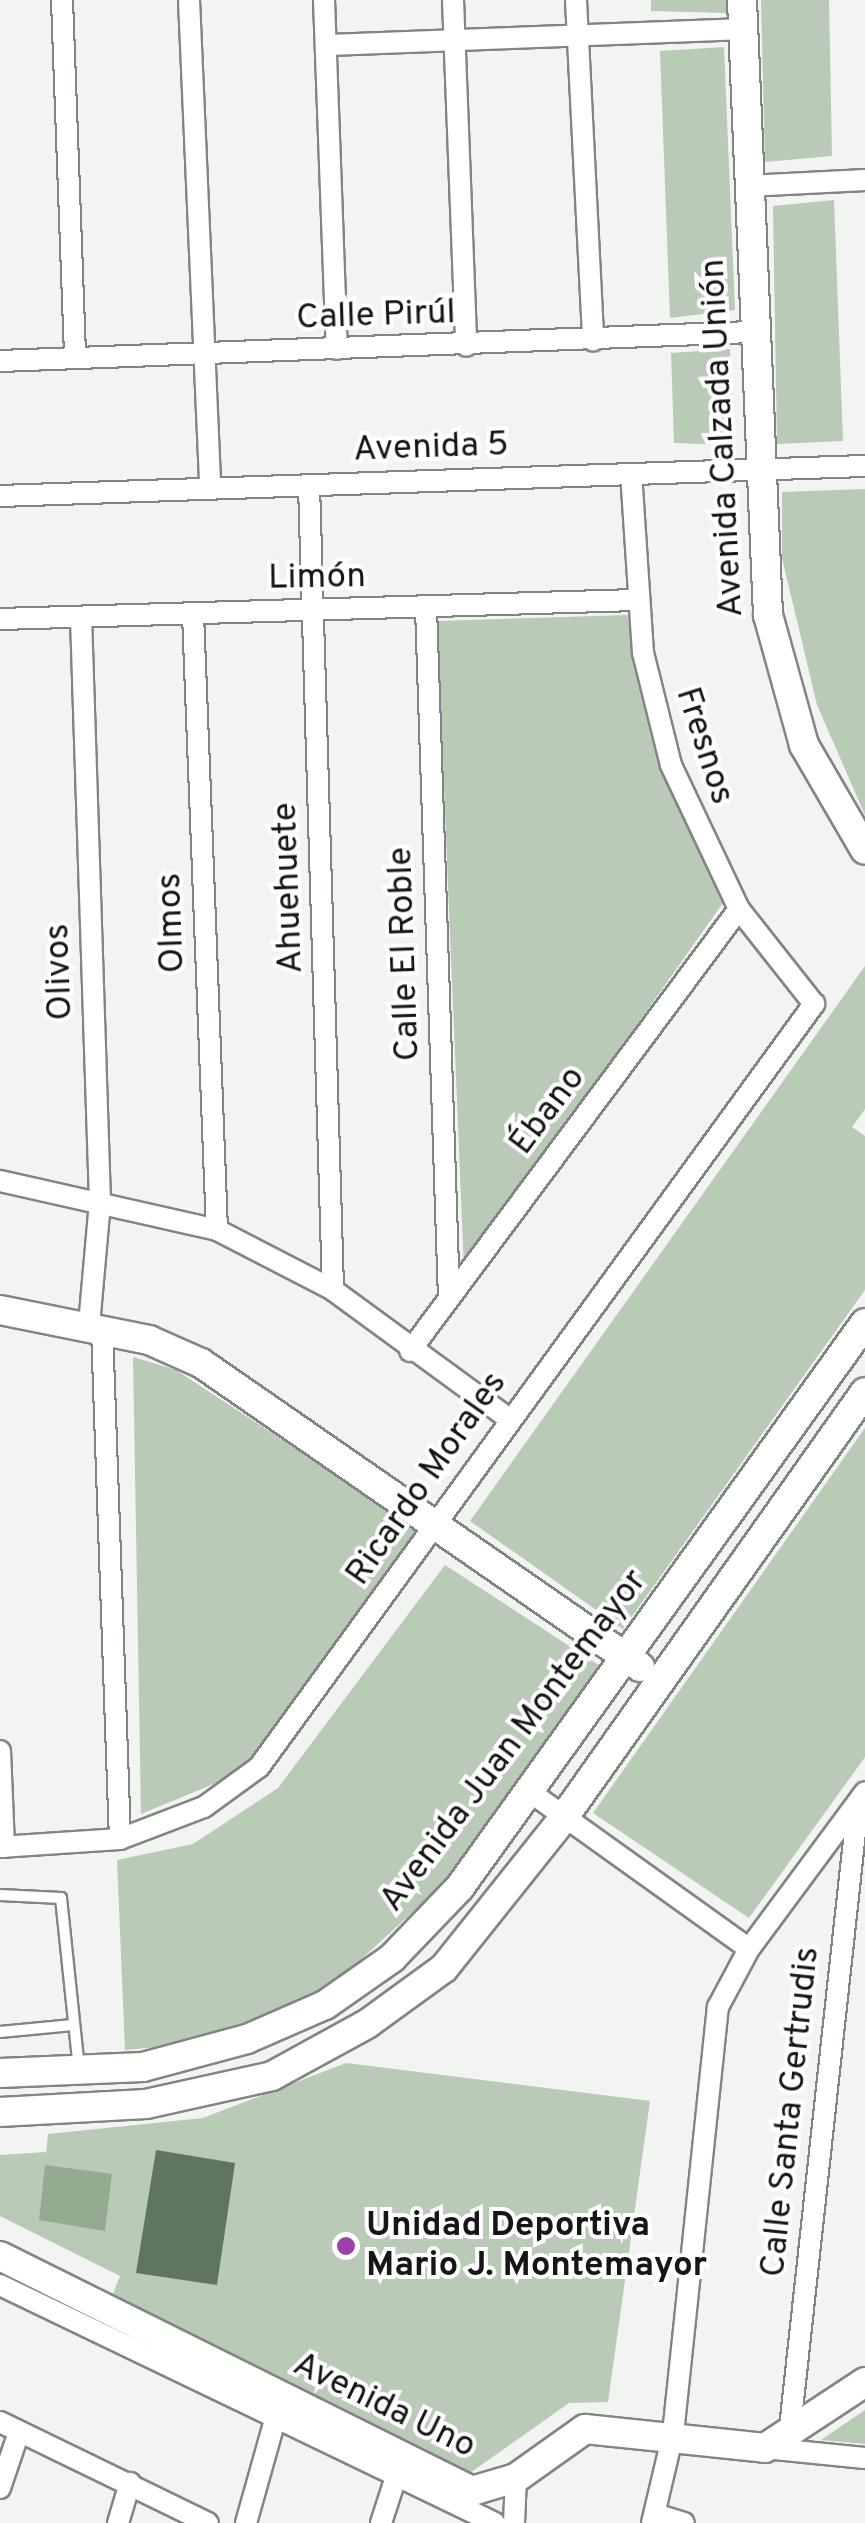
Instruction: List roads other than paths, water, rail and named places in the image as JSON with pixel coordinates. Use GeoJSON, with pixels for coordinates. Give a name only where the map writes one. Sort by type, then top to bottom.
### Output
{"type":"FeatureCollection","features":[{"type":"Feature","properties":{"kind":"street"},"geometry":{"type":"LineString","coordinates":[[62,0],[75,358]]}},
{"type":"Feature","properties":{"kind":"street"},"geometry":{"type":"LineString","coordinates":[[190,0],[210,488]]}},
{"type":"Feature","properties":{"kind":"street"},"geometry":{"type":"LineString","coordinates":[[324,0],[338,349]]}},
{"type":"Feature","properties":{"kind":"street"},"geometry":{"type":"LineString","coordinates":[[453,0],[466,346]]}},
{"type":"Feature","properties":{"kind":"street"},"geometry":{"type":"LineString","coordinates":[[576,0],[593,341]]}},
{"type":"Feature","properties":{"kind":"street","name":"Avenida Calzada Unión"},"geometry":{"type":"LineString","coordinates":[[742,0],[758,470],[776,662],[804,745],[865,850]]}},
{"type":"Feature","properties":{"kind":"street"},"geometry":{"type":"LineString","coordinates":[[326,45],[742,29]]}},
{"type":"Feature","properties":{"kind":"street"},"geometry":{"type":"LineString","coordinates":[[748,186],[865,180]]}},
{"type":"Feature","properties":{"kind":"street","name":"Calle Pirúl"},"geometry":{"type":"LineString","coordinates":[[0,361],[753,332]]}},
{"type":"Feature","properties":{"kind":"street","name":"Avenida 5"},"geometry":{"type":"LineString","coordinates":[[0,496],[865,466]]}},
{"type":"Feature","properties":{"kind":"street","name":"Fresnos"},"geometry":{"type":"LineString","coordinates":[[631,474],[636,600],[671,765],[739,909],[814,1004]]}},
{"type":"Feature","properties":{"kind":"street","name":"Ahuehuete"},"geometry":{"type":"LineString","coordinates":[[308,485],[333,1290]]}},
{"type":"Feature","properties":{"kind":"street","name":"Limón"},"geometry":{"type":"LineString","coordinates":[[0,619],[636,600]]}},
{"type":"Feature","properties":{"kind":"street","name":"Calle El Roble"},"geometry":{"type":"LineString","coordinates":[[426,608],[449,1298]]}},
{"type":"Feature","properties":{"kind":"street","name":"Olmos"},"geometry":{"type":"LineString","coordinates":[[193,614],[217,1230]]}},
{"type":"Feature","properties":{"kind":"street","name":"Olivos"},"geometry":{"type":"LineString","coordinates":[[81,617],[100,1202],[96,1327],[120,1840]]}},
{"type":"Feature","properties":{"kind":"street","name":"Ébano"},"geometry":{"type":"LineString","coordinates":[[410,1352],[739,909]]}},
{"type":"Feature","properties":{"kind":"street","name":"Ricardo Morales"},"geometry":{"type":"LineString","coordinates":[[2,1847],[120,1840],[204,1807],[260,1767],[814,1004]]}},
{"type":"Feature","properties":{"kind":"street"},"geometry":{"type":"LineString","coordinates":[[0,1181],[217,1230],[333,1290],[410,1352],[509,1419]]}},
{"type":"Feature","properties":{"kind":"street"},"geometry":{"type":"LineString","coordinates":[[0,1310],[148,1340],[201,1363],[661,1681]]}},
{"type":"Feature","properties":{"kind":"street","name":"Avenida Juan Montemayor"},"geometry":{"type":"LineString","coordinates":[[0,2073],[142,2067],[247,2039],[356,1987],[440,1913],[865,1323]]}},
{"type":"Feature","properties":{"kind":"street"},"geometry":{"type":"LineString","coordinates":[[0,2112],[146,2104],[272,2076],[416,1991],[468,1944],[562,1820],[865,1392]]}},
{"type":"Feature","properties":{"kind":"street"},"geometry":{"type":"LineString","coordinates":[[0,1751],[2,1847]]}},
{"type":"Feature","properties":{"kind":"street"},"geometry":{"type":"LineString","coordinates":[[530,1792],[562,1820],[749,1949]]}},
{"type":"Feature","properties":{"kind":"street"},"geometry":{"type":"LineString","coordinates":[[684,2523],[653,2518],[673,2434],[713,2028],[749,1949],[861,1798]]}},
{"type":"Feature","properties":{"kind":"street","name":"Calle Santa Gertrudis"},"geometry":{"type":"LineString","coordinates":[[790,2428],[861,1798]]}},
{"type":"Feature","properties":{"kind":"street"},"geometry":{"type":"LineString","coordinates":[[142,2067],[146,2104]]}},
{"type":"Feature","properties":{"kind":"street","name":"Avenida Uno"},"geometry":{"type":"LineString","coordinates":[[0,2256],[472,2491],[516,2478],[578,2430],[673,2434],[865,2458]]}},
{"type":"Feature","properties":{"kind":"street","name":"Avenida Uno"},"geometry":{"type":"LineString","coordinates":[[0,2285],[395,2480],[496,2523]]}},
{"type":"Feature","properties":{"kind":"street"},"geometry":{"type":"LineString","coordinates":[[765,2448],[865,2382]]}},
{"type":"Feature","properties":{"kind":"street"},"geometry":{"type":"LineString","coordinates":[[246,2523],[275,2420]]}},
{"type":"Feature","properties":{"kind":"street"},"geometry":{"type":"LineString","coordinates":[[0,2488],[10,2427],[208,2523]]}},
{"type":"Feature","properties":{"kind":"street"},"geometry":{"type":"LineString","coordinates":[[514,2523],[516,2478]]}},
{"type":"Feature","properties":{"kind":"street"},"geometry":{"type":"LineString","coordinates":[[381,2523],[395,2480]]}},
{"type":"Feature","properties":{"kind":"street"},"geometry":{"type":"LineString","coordinates":[[118,2523],[130,2483]]}},
{"type":"Feature","properties":{"kind":"lane"},"geometry":{"type":"LineString","coordinates":[[0,1895],[62,1898],[80,2071]]}},
{"type":"Feature","properties":{"kind":"lane"},"geometry":{"type":"LineString","coordinates":[[0,2032],[74,2025]]}},
{"type":"Feature","properties":{"kind":"place","name":"Unidad Deportiva Mario J. Montemayor"},"geometry":{"type":"Point","coordinates":[346,2246]}}]}
